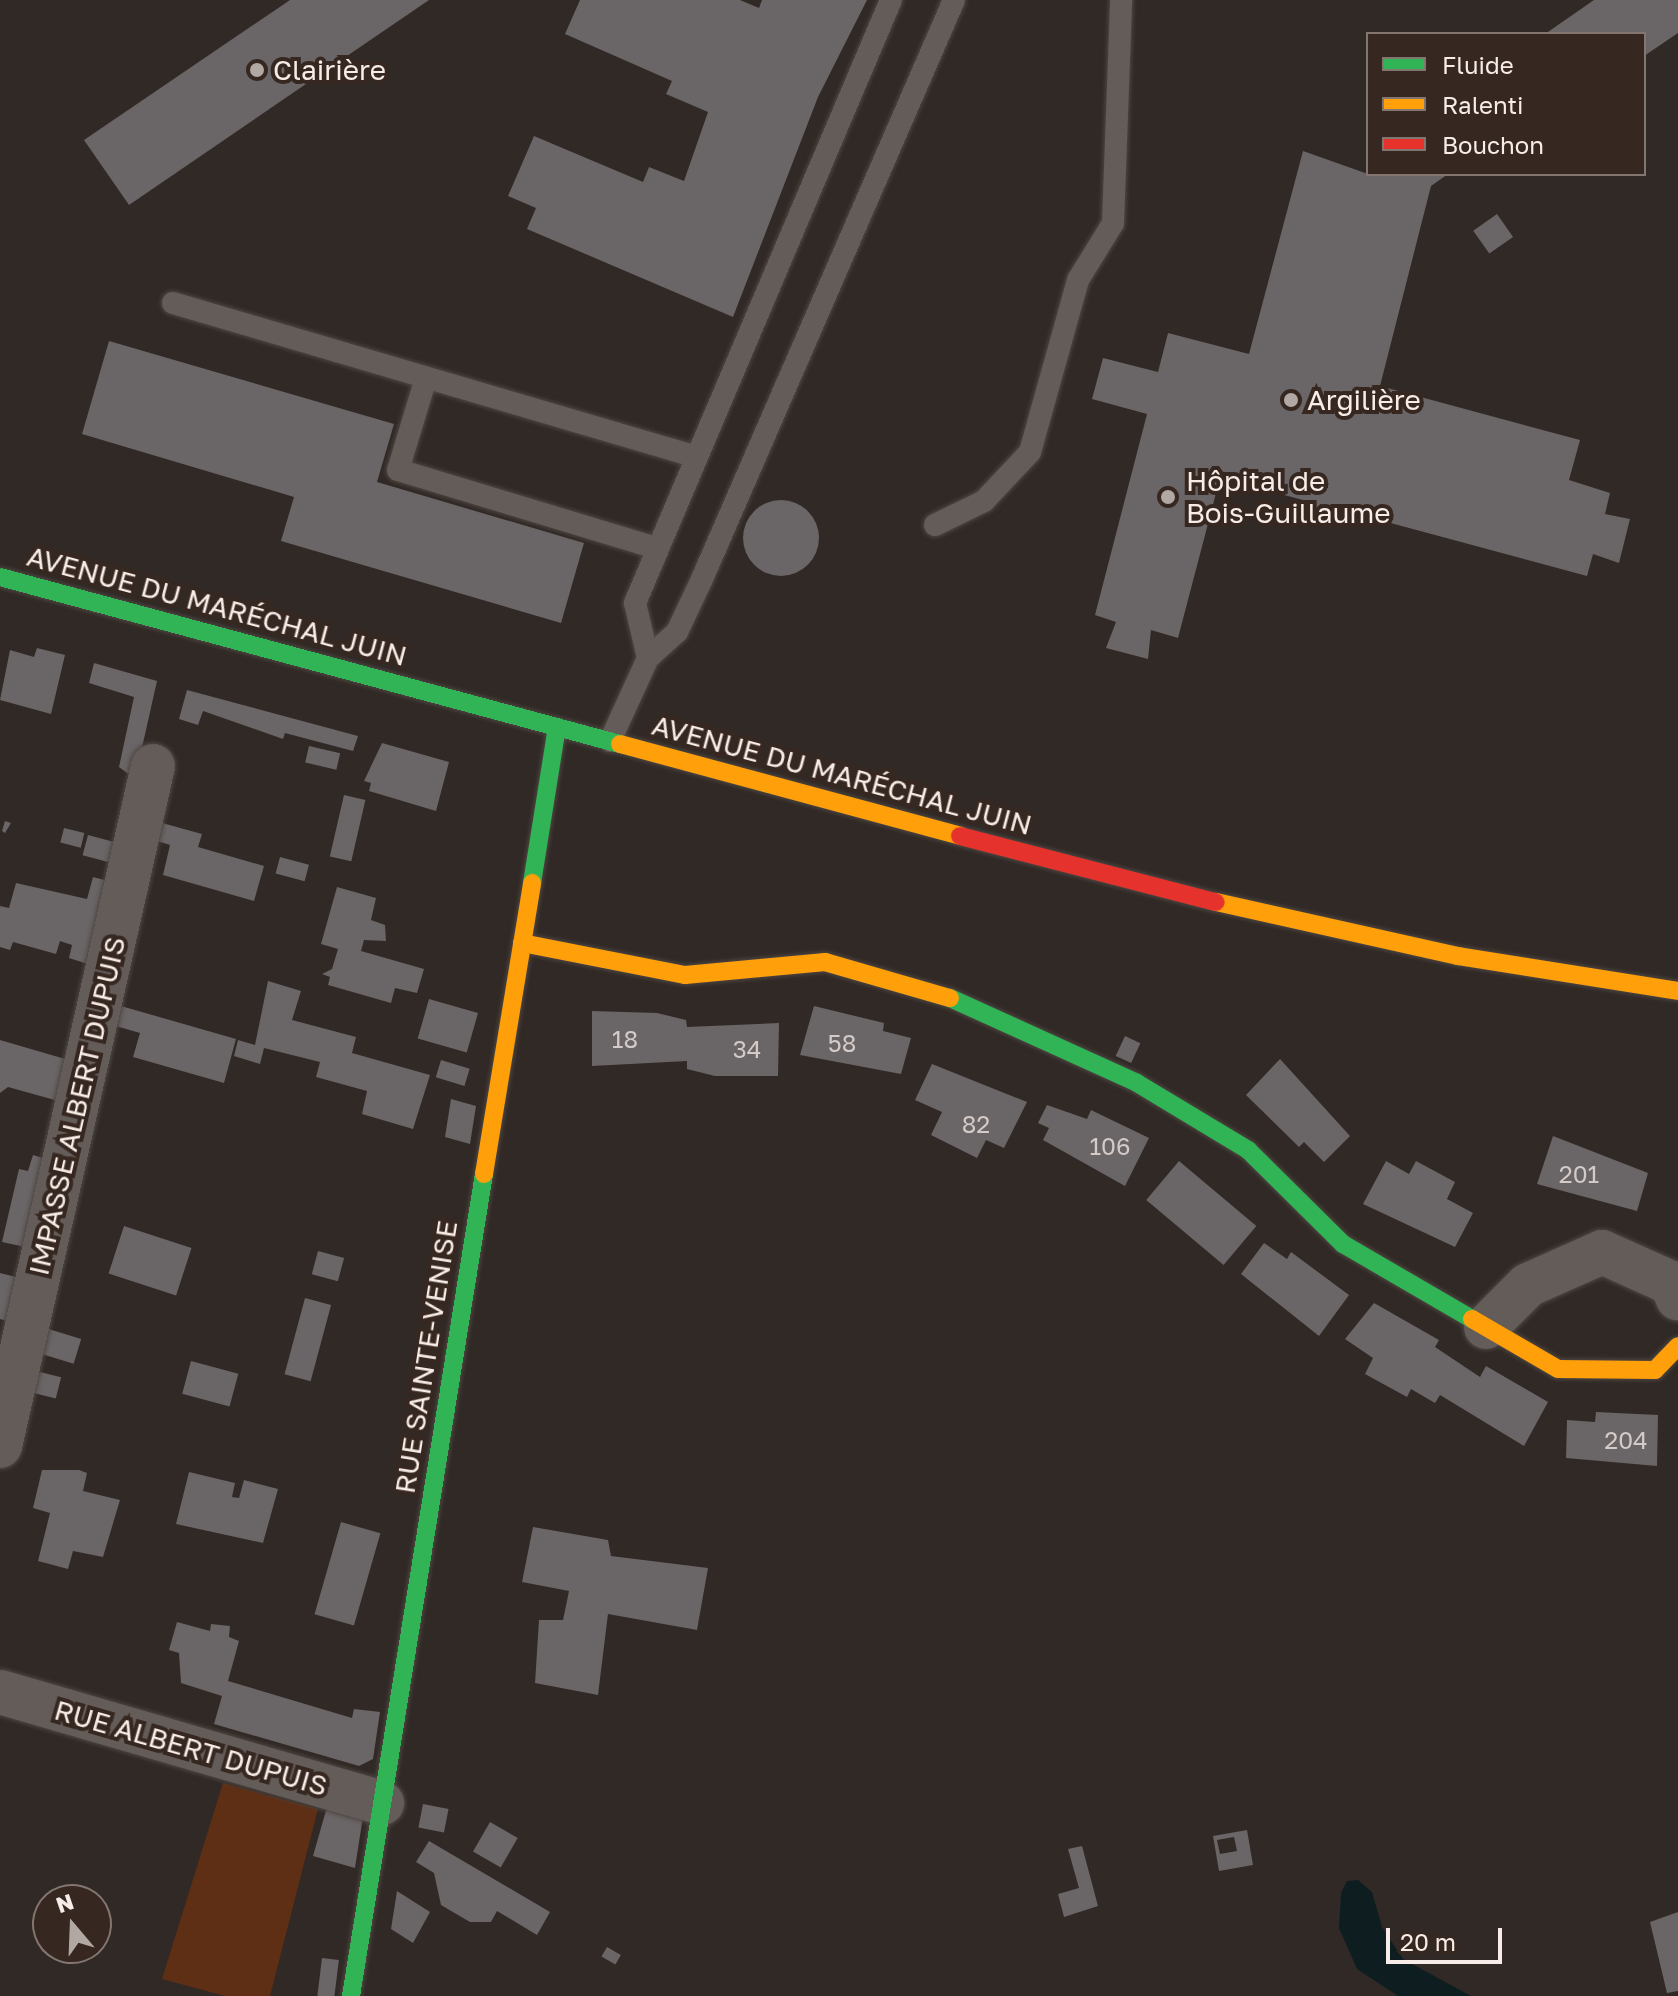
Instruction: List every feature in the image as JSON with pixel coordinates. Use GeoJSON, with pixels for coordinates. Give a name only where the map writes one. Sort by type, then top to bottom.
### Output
{"type":"FeatureCollection","features":[{"type":"Feature","properties":{"kind":"street","name":"AVENUE DU MARÉCHAL JUIN"},"geometry":{"type":"LineString","coordinates":[[0,577],[1141,885],[1458,956],[1678,991]]}},
{"type":"Feature","properties":{"kind":"street","name":"RUE SAINTE-VENISE"},"geometry":{"type":"LineString","coordinates":[[351,1996],[557,727]]}},
{"type":"Feature","properties":{"kind":"street","name":"IMPASSE ALBERT DUPUIS"},"geometry":{"type":"LineString","coordinates":[[0,1446],[153,766]]}},
{"type":"Feature","properties":{"kind":"street"},"geometry":{"type":"LineString","coordinates":[[522,943],[685,975],[825,962],[996,1014],[1137,1083],[1248,1150],[1343,1244],[1558,1369],[1655,1370],[1678,1346]]}},
{"type":"Feature","properties":{"kind":"street"},"geometry":{"type":"LineString","coordinates":[[1486,1327],[1528,1285],[1602,1252],[1671,1283],[1678,1299]]}},
{"type":"Feature","properties":{"kind":"street","name":"RUE ALBERT DUPUIS"},"geometry":{"type":"LineString","coordinates":[[0,1692],[382,1803]]}},
{"type":"Feature","properties":{"kind":"lane"},"geometry":{"type":"LineString","coordinates":[[648,658],[635,603],[891,0]]}},
{"type":"Feature","properties":{"kind":"lane"},"geometry":{"type":"LineString","coordinates":[[610,741],[648,658],[684,618],[954,0]]}},
{"type":"Feature","properties":{"kind":"lane"},"geometry":{"type":"LineString","coordinates":[[935,525],[984,501],[1030,452],[1078,280],[1113,223],[1121,0]]}},
{"type":"Feature","properties":{"kind":"lane"},"geometry":{"type":"LineString","coordinates":[[173,303],[426,378],[556,426],[697,457]]}},
{"type":"Feature","properties":{"kind":"lane"},"geometry":{"type":"LineString","coordinates":[[426,378],[398,470],[533,500],[657,548]]}},
{"type":"Feature","properties":{"kind":"shaded area"},"geometry":{"type":"Polygon","coordinates":[[[223,1783],[318,1809],[270,1996],[225,1996],[162,1979],[223,1783]]]}},
{"type":"Feature","properties":{"kind":"shaded area"},"geometry":{"type":"Polygon","coordinates":[[[1358,1880],[1372,1892],[1382,1927],[1403,1959],[1471,1996],[1398,1996],[1357,1969],[1339,1928],[1341,1893],[1347,1881],[1358,1880]]]}},
{"type":"Feature","properties":{"kind":"building","name":"Clairière"},"geometry":{"type":"Polygon","coordinates":[[[290,0],[429,0],[129,205],[84,140],[290,0]]]}},
{"type":"Feature","properties":{"kind":"building"},"geometry":{"type":"Polygon","coordinates":[[[580,0],[740,0],[759,8],[762,0],[867,0],[818,97],[733,317],[527,229],[536,208],[508,196],[534,136],[643,182],[649,167],[684,181],[708,112],[666,94],[672,81],[565,34],[580,0]]]}},
{"type":"Feature","properties":{"kind":"building"},"geometry":{"type":"Polygon","coordinates":[[[1594,0],[1678,0],[1678,33],[1646,55],[1646,32],[1548,32],[1594,0]]]}},
{"type":"Feature","properties":{"kind":"building","name":"Argilière"},"geometry":{"type":"Polygon","coordinates":[[[1303,151],[1366,173],[1366,176],[1445,176],[1431,186],[1380,386],[1580,440],[1569,480],[1610,493],[1605,514],[1630,519],[1619,563],[1593,554],[1587,576],[1320,504],[1316,519],[1301,514],[1303,500],[1220,478],[1178,638],[1151,630],[1148,659],[1106,648],[1116,622],[1095,615],[1147,414],[1092,399],[1103,358],[1158,372],[1168,333],[1249,354],[1303,151]]]}},
{"type":"Feature","properties":{"kind":"building"},"geometry":{"type":"Polygon","coordinates":[[[1497,214],[1513,237],[1489,254],[1473,231],[1497,214]]]}},
{"type":"Feature","properties":{"kind":"building"},"geometry":{"type":"Polygon","coordinates":[[[109,341],[394,424],[377,482],[584,543],[561,623],[281,541],[294,497],[82,434],[109,341]]]}},
{"type":"Feature","properties":{"kind":"building"},"geometry":{"type":"Polygon","coordinates":[[[781,500],[795,503],[808,511],[816,524],[819,538],[816,552],[808,565],[795,573],[781,576],[767,573],[754,565],[746,552],[743,538],[746,524],[754,511],[767,503],[781,500]]]}},
{"type":"Feature","properties":{"kind":"building"},"geometry":{"type":"Polygon","coordinates":[[[37,648],[65,655],[51,714],[0,700],[10,650],[34,657],[37,648]]]}},
{"type":"Feature","properties":{"kind":"building"},"geometry":{"type":"Polygon","coordinates":[[[94,663],[157,681],[135,779],[119,767],[134,697],[89,683],[94,663]]]}},
{"type":"Feature","properties":{"kind":"building"},"geometry":{"type":"Polygon","coordinates":[[[187,690],[358,736],[353,751],[285,733],[283,739],[203,711],[198,725],[179,719],[187,690]]]}},
{"type":"Feature","properties":{"kind":"building"},"geometry":{"type":"Polygon","coordinates":[[[382,743],[449,762],[436,811],[369,791],[371,783],[364,781],[382,743]]]}},
{"type":"Feature","properties":{"kind":"building"},"geometry":{"type":"Polygon","coordinates":[[[309,746],[340,753],[336,770],[305,763],[309,746]]]}},
{"type":"Feature","properties":{"kind":"building"},"geometry":{"type":"Polygon","coordinates":[[[344,795],[365,800],[351,861],[330,856],[344,795]]]}},
{"type":"Feature","properties":{"kind":"building"},"geometry":{"type":"Polygon","coordinates":[[[5,821],[11,823],[5,833],[2,831],[5,821]]]}},
{"type":"Feature","properties":{"kind":"building"},"geometry":{"type":"Polygon","coordinates":[[[155,821],[202,834],[198,847],[264,866],[254,901],[163,875],[170,845],[151,839],[155,821]]]}},
{"type":"Feature","properties":{"kind":"building"},"geometry":{"type":"Polygon","coordinates":[[[64,828],[84,833],[81,848],[60,843],[64,828]]]}},
{"type":"Feature","properties":{"kind":"building"},"geometry":{"type":"Polygon","coordinates":[[[88,835],[121,844],[115,864],[83,855],[88,835]]]}},
{"type":"Feature","properties":{"kind":"building"},"geometry":{"type":"Polygon","coordinates":[[[280,857],[309,865],[305,881],[276,873],[280,857]]]}},
{"type":"Feature","properties":{"kind":"building"},"geometry":{"type":"Polygon","coordinates":[[[93,877],[112,882],[94,966],[69,958],[72,945],[60,941],[56,954],[13,942],[10,950],[0,947],[0,906],[9,908],[16,883],[87,899],[93,877]]]}},
{"type":"Feature","properties":{"kind":"building"},"geometry":{"type":"Polygon","coordinates":[[[337,887],[376,898],[371,920],[385,925],[386,941],[364,940],[361,951],[424,969],[417,993],[395,988],[391,1003],[328,985],[330,977],[322,974],[332,969],[338,949],[321,944],[337,887]]]}},
{"type":"Feature","properties":{"kind":"building"},"geometry":{"type":"Polygon","coordinates":[[[268,981],[301,991],[292,1020],[356,1037],[352,1053],[430,1075],[413,1129],[362,1114],[367,1091],[316,1077],[320,1062],[264,1048],[260,1064],[234,1056],[238,1040],[255,1045],[268,981]]]}},
{"type":"Feature","properties":{"kind":"building"},"geometry":{"type":"Polygon","coordinates":[[[429,999],[478,1013],[467,1052],[418,1038],[429,999]]]}},
{"type":"Feature","properties":{"kind":"building"},"geometry":{"type":"Polygon","coordinates":[[[114,1004],[236,1039],[224,1083],[133,1057],[140,1033],[109,1024],[114,1004]]]}},
{"type":"Feature","properties":{"kind":"building"},"geometry":{"type":"Polygon","coordinates":[[[814,1006],[884,1023],[883,1031],[911,1038],[901,1074],[800,1055],[814,1006]]]}},
{"type":"Feature","properties":{"kind":"building"},"geometry":{"type":"Polygon","coordinates":[[[592,1011],[657,1013],[686,1020],[687,1027],[779,1023],[778,1076],[715,1076],[687,1069],[687,1061],[592,1066],[592,1011]]]}},
{"type":"Feature","properties":{"kind":"building"},"geometry":{"type":"Polygon","coordinates":[[[1125,1036],[1140,1043],[1131,1063],[1116,1056],[1125,1036]]]}},
{"type":"Feature","properties":{"kind":"building"},"geometry":{"type":"Polygon","coordinates":[[[0,1040],[72,1061],[62,1102],[8,1087],[0,1093],[0,1040]]]}},
{"type":"Feature","properties":{"kind":"building"},"geometry":{"type":"Polygon","coordinates":[[[1280,1059],[1350,1136],[1324,1162],[1304,1142],[1299,1147],[1246,1095],[1280,1059]]]}},
{"type":"Feature","properties":{"kind":"building"},"geometry":{"type":"Polygon","coordinates":[[[441,1060],[470,1069],[464,1086],[436,1077],[441,1060]]]}},
{"type":"Feature","properties":{"kind":"building"},"geometry":{"type":"Polygon","coordinates":[[[932,1064],[1027,1102],[1004,1148],[986,1140],[977,1158],[931,1135],[942,1112],[915,1100],[932,1064]]]}},
{"type":"Feature","properties":{"kind":"building"},"geometry":{"type":"Polygon","coordinates":[[[451,1099],[476,1106],[470,1144],[445,1137],[451,1099]]]}},
{"type":"Feature","properties":{"kind":"building"},"geometry":{"type":"Polygon","coordinates":[[[1047,1105],[1087,1119],[1091,1110],[1149,1138],[1125,1186],[1043,1140],[1049,1128],[1038,1123],[1047,1105]]]}},
{"type":"Feature","properties":{"kind":"building"},"geometry":{"type":"Polygon","coordinates":[[[1553,1136],[1648,1173],[1637,1211],[1537,1184],[1553,1136]]]}},
{"type":"Feature","properties":{"kind":"building"},"geometry":{"type":"Polygon","coordinates":[[[33,1155],[49,1160],[30,1248],[2,1242],[19,1169],[28,1171],[33,1155]]]}},
{"type":"Feature","properties":{"kind":"building"},"geometry":{"type":"Polygon","coordinates":[[[1179,1161],[1256,1226],[1224,1265],[1146,1200],[1179,1161]]]}},
{"type":"Feature","properties":{"kind":"building"},"geometry":{"type":"Polygon","coordinates":[[[1386,1161],[1409,1174],[1416,1161],[1455,1182],[1447,1199],[1473,1213],[1455,1247],[1363,1204],[1386,1161]]]}},
{"type":"Feature","properties":{"kind":"building"},"geometry":{"type":"Polygon","coordinates":[[[124,1226],[192,1248],[176,1295],[109,1274],[124,1226]]]}},
{"type":"Feature","properties":{"kind":"building"},"geometry":{"type":"Polygon","coordinates":[[[1264,1243],[1287,1259],[1291,1252],[1349,1295],[1319,1336],[1241,1274],[1264,1243]]]}},
{"type":"Feature","properties":{"kind":"building"},"geometry":{"type":"Polygon","coordinates":[[[318,1251],[344,1258],[338,1281],[312,1274],[318,1251]]]}},
{"type":"Feature","properties":{"kind":"building"},"geometry":{"type":"Polygon","coordinates":[[[0,1273],[24,1279],[13,1323],[0,1319],[0,1273]]]}},
{"type":"Feature","properties":{"kind":"building"},"geometry":{"type":"Polygon","coordinates":[[[305,1298],[331,1305],[311,1381],[285,1374],[305,1298]]]}},
{"type":"Feature","properties":{"kind":"building"},"geometry":{"type":"Polygon","coordinates":[[[1374,1303],[1439,1340],[1435,1347],[1480,1377],[1486,1366],[1548,1402],[1524,1446],[1440,1395],[1435,1403],[1411,1389],[1407,1397],[1365,1374],[1373,1358],[1345,1339],[1374,1303]]]}},
{"type":"Feature","properties":{"kind":"building"},"geometry":{"type":"Polygon","coordinates":[[[42,1327],[81,1339],[74,1364],[34,1352],[42,1327]]]}},
{"type":"Feature","properties":{"kind":"building"},"geometry":{"type":"Polygon","coordinates":[[[191,1361],[238,1374],[230,1407],[182,1394],[191,1361]]]}},
{"type":"Feature","properties":{"kind":"building"},"geometry":{"type":"Polygon","coordinates":[[[32,1370],[61,1377],[56,1399],[27,1391],[32,1370]]]}},
{"type":"Feature","properties":{"kind":"building"},"geometry":{"type":"Polygon","coordinates":[[[1596,1412],[1658,1415],[1657,1466],[1566,1458],[1567,1420],[1595,1422],[1596,1412]]]}},
{"type":"Feature","properties":{"kind":"building"},"geometry":{"type":"Polygon","coordinates":[[[42,1470],[79,1470],[87,1473],[83,1491],[120,1500],[103,1557],[73,1551],[68,1569],[38,1561],[50,1513],[33,1508],[42,1470]]]}},
{"type":"Feature","properties":{"kind":"building"},"geometry":{"type":"Polygon","coordinates":[[[189,1472],[235,1483],[232,1497],[239,1498],[244,1480],[278,1489],[263,1543],[176,1524],[189,1472]]]}},
{"type":"Feature","properties":{"kind":"building"},"geometry":{"type":"Polygon","coordinates":[[[341,1522],[380,1533],[354,1626],[315,1614],[341,1522]]]}},
{"type":"Feature","properties":{"kind":"building"},"geometry":{"type":"Polygon","coordinates":[[[533,1527],[608,1540],[611,1556],[708,1568],[697,1630],[608,1614],[598,1695],[535,1683],[539,1620],[563,1620],[569,1591],[522,1582],[533,1527]]]}},
{"type":"Feature","properties":{"kind":"building"},"geometry":{"type":"Polygon","coordinates":[[[177,1622],[210,1631],[211,1624],[230,1626],[229,1637],[239,1641],[228,1681],[352,1718],[354,1709],[380,1712],[373,1759],[359,1766],[214,1724],[222,1696],[181,1683],[179,1653],[169,1650],[177,1622]]]}},
{"type":"Feature","properties":{"kind":"building"},"geometry":{"type":"Polygon","coordinates":[[[329,1800],[364,1810],[355,1868],[313,1856],[329,1800]]]}},
{"type":"Feature","properties":{"kind":"building"},"geometry":{"type":"Polygon","coordinates":[[[423,1804],[449,1809],[444,1833],[418,1828],[423,1804]]]}},
{"type":"Feature","properties":{"kind":"building"},"geometry":{"type":"Polygon","coordinates":[[[490,1822],[518,1838],[501,1867],[473,1851],[490,1822]]]}},
{"type":"Feature","properties":{"kind":"building"},"geometry":{"type":"Polygon","coordinates":[[[1247,1830],[1253,1865],[1219,1871],[1213,1836],[1247,1830]],[[1234,1837],[1217,1840],[1220,1854],[1237,1851],[1234,1837]]]}},
{"type":"Feature","properties":{"kind":"building"},"geometry":{"type":"Polygon","coordinates":[[[429,1841],[550,1912],[537,1935],[497,1911],[491,1922],[470,1922],[441,1905],[434,1873],[416,1862],[429,1841]]]}},
{"type":"Feature","properties":{"kind":"building"},"geometry":{"type":"Polygon","coordinates":[[[1082,1846],[1098,1906],[1064,1917],[1058,1894],[1079,1888],[1068,1849],[1082,1846]]]}},
{"type":"Feature","properties":{"kind":"building"},"geometry":{"type":"Polygon","coordinates":[[[397,1891],[430,1912],[413,1943],[391,1929],[397,1891]]]}},
{"type":"Feature","properties":{"kind":"building"},"geometry":{"type":"Polygon","coordinates":[[[1678,1912],[1678,1991],[1667,1993],[1650,1922],[1678,1912]]]}},
{"type":"Feature","properties":{"kind":"building"},"geometry":{"type":"Polygon","coordinates":[[[607,1947],[621,1955],[615,1965],[601,1957],[607,1947]]]}},
{"type":"Feature","properties":{"kind":"building"},"geometry":{"type":"Polygon","coordinates":[[[322,1958],[339,1960],[334,1996],[317,1996],[322,1958]]]}},
{"type":"Feature","properties":{"kind":"traffic: fast"},"geometry":{"type":"LineString","coordinates":[[0,577],[620,744]]}},
{"type":"Feature","properties":{"kind":"traffic: fast"},"geometry":{"type":"LineString","coordinates":[[532,883],[557,727]]}},
{"type":"Feature","properties":{"kind":"traffic: fast"},"geometry":{"type":"LineString","coordinates":[[950,998],[1137,1083],[1248,1150],[1343,1244],[1472,1319]]}},
{"type":"Feature","properties":{"kind":"traffic: fast"},"geometry":{"type":"LineString","coordinates":[[351,1996],[484,1174]]}},
{"type":"Feature","properties":{"kind":"traffic: slow"},"geometry":{"type":"LineString","coordinates":[[620,744],[960,836]]}},
{"type":"Feature","properties":{"kind":"traffic: slow"},"geometry":{"type":"LineString","coordinates":[[484,1174],[532,883]]}},
{"type":"Feature","properties":{"kind":"traffic: slow"},"geometry":{"type":"LineString","coordinates":[[1216,902],[1458,956],[1678,991]]}},
{"type":"Feature","properties":{"kind":"traffic: slow"},"geometry":{"type":"LineString","coordinates":[[522,943],[685,975],[825,962],[950,998]]}},
{"type":"Feature","properties":{"kind":"traffic: slow"},"geometry":{"type":"LineString","coordinates":[[1472,1319],[1558,1369],[1655,1370],[1678,1346]]}},
{"type":"Feature","properties":{"kind":"traffic: jam"},"geometry":{"type":"LineString","coordinates":[[960,836],[1216,902]]}},
{"type":"Feature","properties":{"kind":"place","name":"Clairière"},"geometry":{"type":"Point","coordinates":[257,70]}},
{"type":"Feature","properties":{"kind":"place","name":"Argilière"},"geometry":{"type":"Point","coordinates":[1291,400]}},
{"type":"Feature","properties":{"kind":"place","name":"Hôpital de Bois-Guillaume"},"geometry":{"type":"Point","coordinates":[1168,497]}}]}
